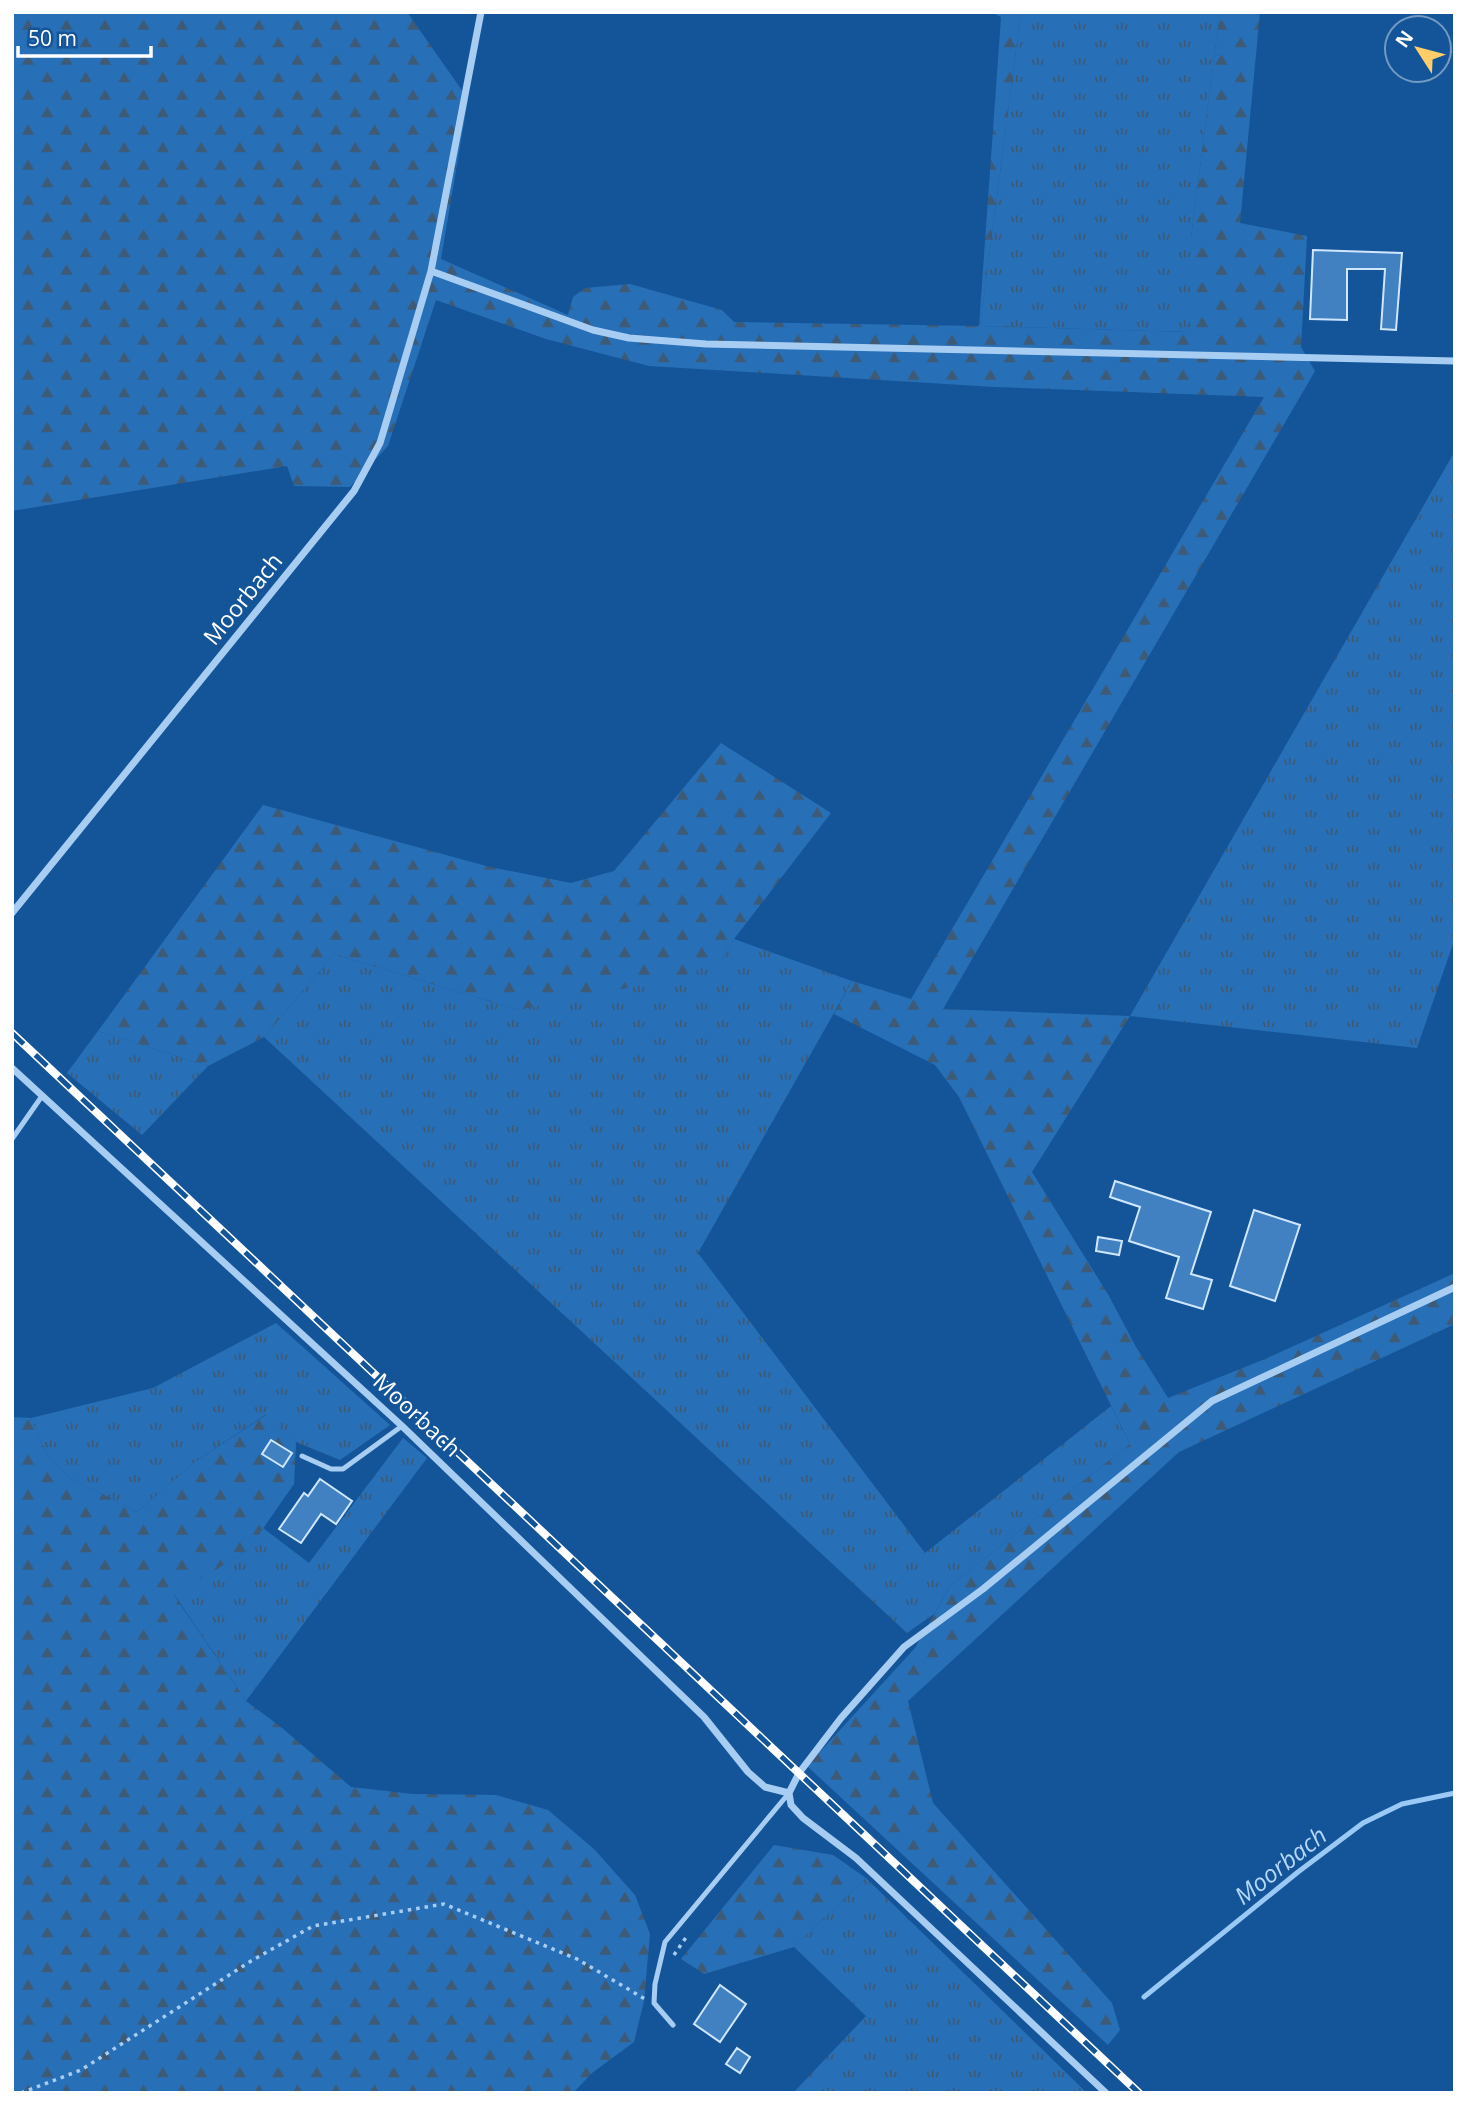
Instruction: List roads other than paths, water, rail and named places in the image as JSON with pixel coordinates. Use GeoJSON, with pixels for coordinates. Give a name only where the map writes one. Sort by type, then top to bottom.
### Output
{"type":"FeatureCollection","features":[{"type":"Feature","properties":{"kind":"street","name":"Moorbach"},"geometry":{"type":"LineString","coordinates":[[12,913],[354,491],[380,443],[431,271],[481,12]]}},
{"type":"Feature","properties":{"kind":"street"},"geometry":{"type":"LineString","coordinates":[[431,271],[593,330],[629,338],[706,344],[1455,360]]}},
{"type":"Feature","properties":{"kind":"street","name":"Moorbach"},"geometry":{"type":"LineString","coordinates":[[12,1068],[402,1426],[704,1717],[748,1772],[765,1787],[789,1793]]}},
{"type":"Feature","properties":{"kind":"street"},"geometry":{"type":"LineString","coordinates":[[1106,2093],[856,1858],[803,1818],[791,1805],[789,1793],[799,1773],[841,1718],[904,1647],[983,1589],[1212,1401],[1455,1287]]}},
{"type":"Feature","properties":{"kind":"lane"},"geometry":{"type":"LineString","coordinates":[[12,1139],[42,1096]]}},
{"type":"Feature","properties":{"kind":"lane"},"geometry":{"type":"LineString","coordinates":[[302,1456],[331,1469],[343,1469],[402,1426]]}},
{"type":"Feature","properties":{"kind":"lane"},"geometry":{"type":"LineString","coordinates":[[673,2025],[654,2003],[655,1984],[666,1942],[789,1793]]}},
{"type":"Feature","properties":{"kind":"waterway","name":"Moorbach"},"geometry":{"type":"LineString","coordinates":[[1144,1997],[1363,1823],[1402,1804],[1455,1793]]}},
{"type":"Feature","properties":{"kind":"railway"},"geometry":{"type":"LineString","coordinates":[[12,1033],[1139,2093]]}}]}
